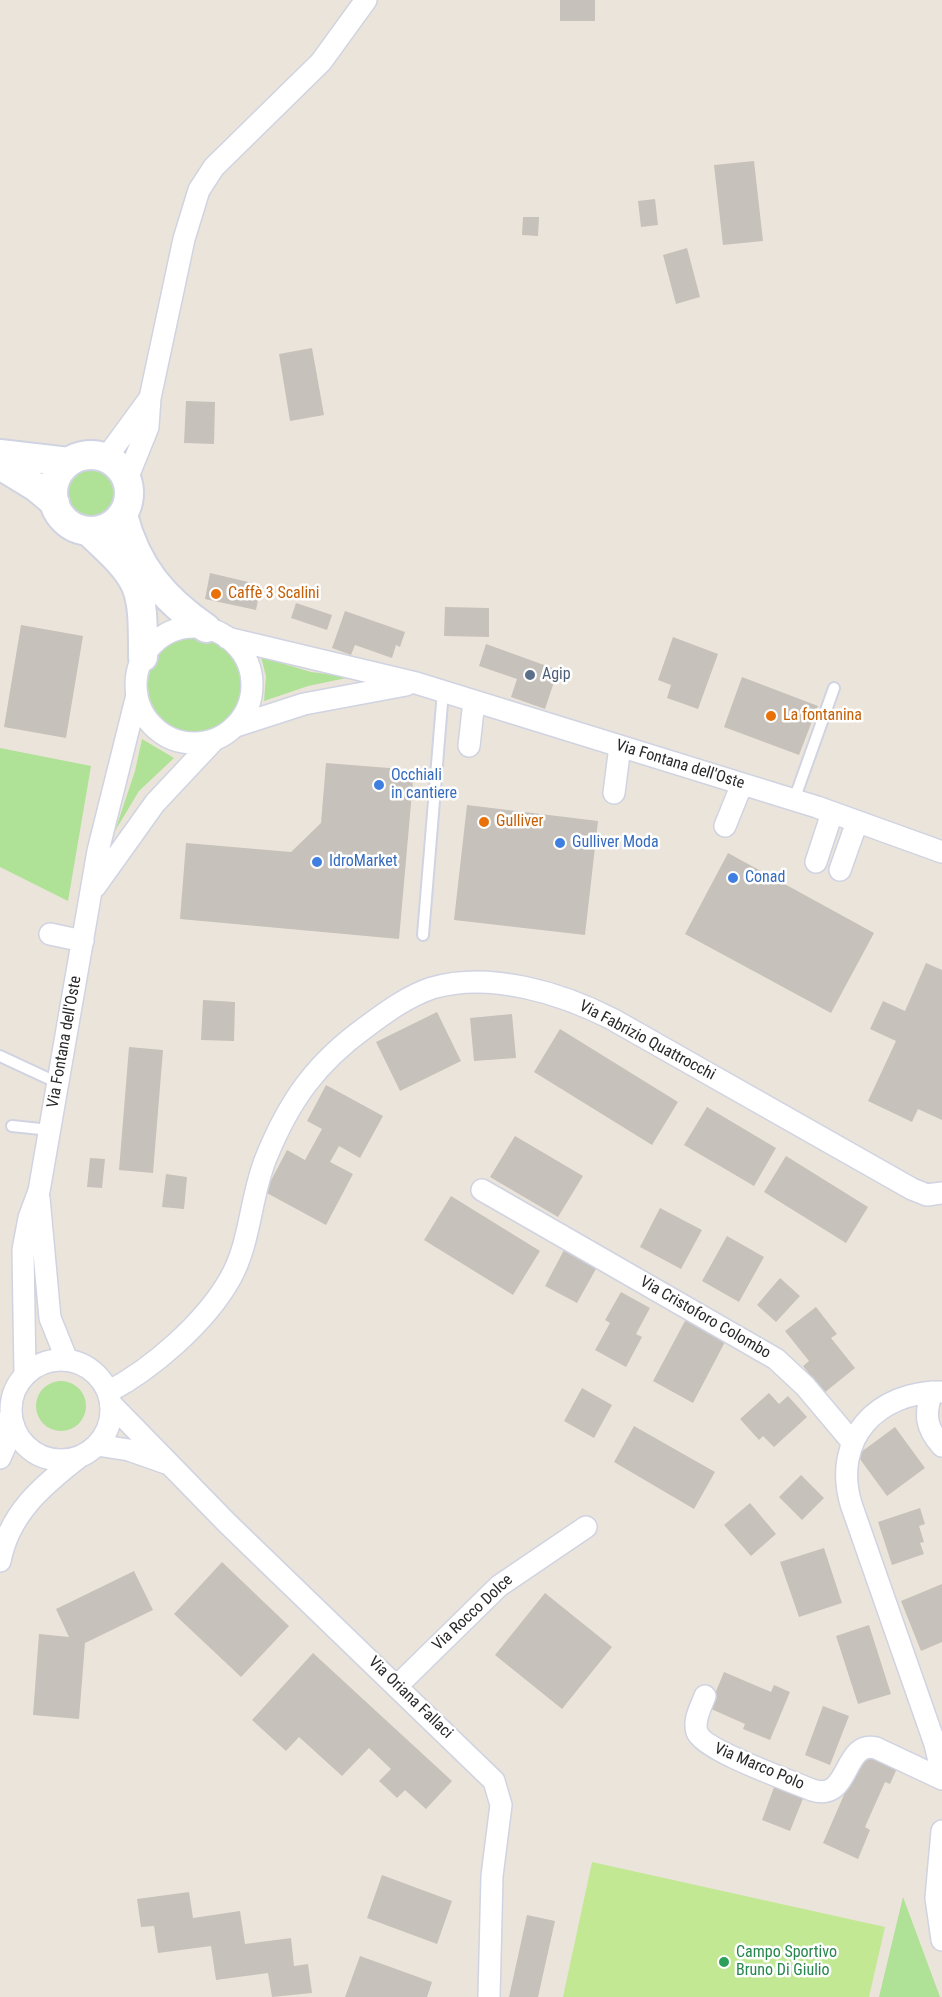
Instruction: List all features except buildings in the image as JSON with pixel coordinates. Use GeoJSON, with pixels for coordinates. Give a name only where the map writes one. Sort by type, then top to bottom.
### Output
{"type":"FeatureCollection","features":[{"type":"Feature","properties":{"kind":"street"},"geometry":{"type":"LineString","coordinates":[[88,531],[113,524],[123,515],[128,504],[127,479],[148,427],[150,398],[184,239],[203,182],[214,167],[327,56],[366,0]]}},
{"type":"Feature","properties":{"kind":"street"},"geometry":{"type":"LineString","coordinates":[[106,458],[150,398]]}},
{"type":"Feature","properties":{"kind":"street"},"geometry":{"type":"LineString","coordinates":[[0,454],[69,462]]}},
{"type":"Feature","properties":{"kind":"street"},"geometry":{"type":"LineString","coordinates":[[55,503],[56,480],[69,462],[81,456],[93,455],[106,458],[114,463],[127,479]]}},
{"type":"Feature","properties":{"kind":"street"},"geometry":{"type":"LineString","coordinates":[[0,465],[36,487],[55,503],[67,522],[88,531],[123,563],[136,582],[142,607],[143,657],[137,675],[137,695],[142,711],[152,725],[166,736],[182,742],[199,743],[216,739],[236,726],[247,709],[252,690],[250,670],[242,652],[175,606],[152,580],[132,541],[123,515]]}},
{"type":"Feature","properties":{"kind":"street"},"geometry":{"type":"LineString","coordinates":[[143,657],[154,643],[170,633],[188,627],[217,633]]}},
{"type":"Feature","properties":{"kind":"street","name":"Via Fontana dell'Oste"},"geometry":{"type":"LineString","coordinates":[[217,633],[443,691],[794,800],[942,852]]}},
{"type":"Feature","properties":{"kind":"street","name":"Via Fontana dell'Oste"},"geometry":{"type":"LineString","coordinates":[[236,726],[310,703],[416,683]]}},
{"type":"Feature","properties":{"kind":"street","name":"Via Fontana dell'Oste"},"geometry":{"type":"LineString","coordinates":[[25,1375],[23,1250],[29,1218],[39,1191],[106,818],[137,695]]}},
{"type":"Feature","properties":{"kind":"street"},"geometry":{"type":"LineString","coordinates":[[469,746],[474,701]]}},
{"type":"Feature","properties":{"kind":"street","name":"Via Fontana dell'Oste"},"geometry":{"type":"LineString","coordinates":[[91,892],[155,803],[216,739]]}},
{"type":"Feature","properties":{"kind":"street"},"geometry":{"type":"LineString","coordinates":[[614,793],[620,746]]}},
{"type":"Feature","properties":{"kind":"street"},"geometry":{"type":"LineString","coordinates":[[725,826],[742,784]]}},
{"type":"Feature","properties":{"kind":"street"},"geometry":{"type":"LineString","coordinates":[[816,862],[832,813]]}},
{"type":"Feature","properties":{"kind":"street"},"geometry":{"type":"LineString","coordinates":[[840,870],[856,822]]}},
{"type":"Feature","properties":{"kind":"street"},"geometry":{"type":"LineString","coordinates":[[50,934],[83,941]]}},
{"type":"Feature","properties":{"kind":"street","name":"Via Fabrizio Quattrocchi"},"geometry":{"type":"LineString","coordinates":[[109,1398],[202,1317],[224,1288],[240,1256],[254,1192],[266,1157],[292,1103],[313,1074],[333,1052],[376,1019],[410,998],[442,986],[462,983],[494,985],[543,992],[575,1002],[612,1019],[912,1189],[927,1195],[942,1194]]}},
{"type":"Feature","properties":{"kind":"street","name":"Via Cristoforo Colombo"},"geometry":{"type":"LineString","coordinates":[[482,1190],[776,1359],[805,1386],[853,1443]]}},
{"type":"Feature","properties":{"kind":"street","name":"Via Fontana dell'Oste"},"geometry":{"type":"LineString","coordinates":[[39,1191],[50,1318],[67,1360]]}},
{"type":"Feature","properties":{"kind":"street"},"geometry":{"type":"LineString","coordinates":[[0,1458],[6,1417],[15,1390],[25,1375],[37,1366],[52,1361],[67,1360],[84,1366],[98,1377],[109,1398],[111,1419],[106,1433],[97,1445],[51,1479],[21,1511],[8,1533],[0,1561]]}},
{"type":"Feature","properties":{"kind":"street"},"geometry":{"type":"LineString","coordinates":[[937,1392],[907,1395],[887,1403],[867,1420],[853,1443],[846,1471],[848,1494],[935,1744],[942,1774]]}},
{"type":"Feature","properties":{"kind":"street"},"geometry":{"type":"LineString","coordinates":[[937,1392],[926,1412],[927,1423],[942,1446]]}},
{"type":"Feature","properties":{"kind":"street","name":"Via Oriana Fallaci"},"geometry":{"type":"LineString","coordinates":[[109,1398],[169,1465],[487,1771],[499,1793],[500,1811],[492,1876],[489,1997]]}},
{"type":"Feature","properties":{"kind":"street"},"geometry":{"type":"LineString","coordinates":[[6,1417],[27,1446],[47,1458],[62,1461],[78,1458]]}},
{"type":"Feature","properties":{"kind":"street","name":"Via Oriana Fallaci"},"geometry":{"type":"LineString","coordinates":[[97,1445],[140,1453],[169,1465]]}},
{"type":"Feature","properties":{"kind":"street","name":"Via Rocco Dolce"},"geometry":{"type":"LineString","coordinates":[[397,1686],[499,1586],[586,1527]]}},
{"type":"Feature","properties":{"kind":"street","name":"Via Marco Polo"},"geometry":{"type":"LineString","coordinates":[[705,1696],[696,1721],[698,1735],[707,1745],[812,1790],[825,1792],[836,1787],[842,1782],[857,1752],[868,1747],[876,1748],[942,1779]]}},
{"type":"Feature","properties":{"kind":"street"},"geometry":{"type":"LineString","coordinates":[[942,1831],[936,1898],[942,1940]]}},
{"type":"Feature","properties":{"kind":"lane"},"geometry":{"type":"LineString","coordinates":[[794,800],[834,688]]}},
{"type":"Feature","properties":{"kind":"lane"},"geometry":{"type":"LineString","coordinates":[[423,935],[443,691]]}},
{"type":"Feature","properties":{"kind":"lane"},"geometry":{"type":"LineString","coordinates":[[0,1056],[58,1083]]}},
{"type":"Feature","properties":{"kind":"lane"},"geometry":{"type":"LineString","coordinates":[[12,1126],[50,1130]]}},
{"type":"Feature","properties":{"kind":"green space"},"geometry":{"type":"Polygon","coordinates":[[[88,466],[98,466],[108,470],[116,478],[120,493],[116,508],[108,516],[98,520],[88,520],[78,516],[70,508],[66,498],[66,488],[70,478],[78,470],[88,466]]]}},
{"type":"Feature","properties":{"kind":"green space"},"geometry":{"type":"Polygon","coordinates":[[[195,638],[213,642],[228,652],[238,667],[242,685],[238,703],[228,718],[213,728],[195,732],[177,728],[162,718],[152,703],[148,685],[152,667],[162,652],[177,642],[195,638]]]}},
{"type":"Feature","properties":{"kind":"green space"},"geometry":{"type":"Polygon","coordinates":[[[261,657],[311,672],[351,677],[308,686],[264,701],[266,676],[261,657]]]}},
{"type":"Feature","properties":{"kind":"green space"},"geometry":{"type":"Polygon","coordinates":[[[142,739],[174,758],[139,791],[115,831],[135,771],[142,739]]]}},
{"type":"Feature","properties":{"kind":"green space"},"geometry":{"type":"Polygon","coordinates":[[[0,748],[91,766],[68,901],[0,867],[0,748]]]}},
{"type":"Feature","properties":{"kind":"green space"},"geometry":{"type":"Polygon","coordinates":[[[61,1381],[70,1383],[81,1392],[86,1406],[84,1415],[75,1426],[61,1431],[52,1429],[41,1420],[36,1406],[38,1397],[47,1386],[61,1381]]]}},
{"type":"Feature","properties":{"kind":"green space","name":"Campo Sportivo Bruno Di Giulio"},"geometry":{"type":"Polygon","coordinates":[[[592,1862],[885,1927],[869,1997],[563,1997],[592,1862]]]}},
{"type":"Feature","properties":{"kind":"green space"},"geometry":{"type":"Polygon","coordinates":[[[903,1897],[940,1997],[879,1997],[903,1897]]]}},
{"type":"Feature","properties":{"kind":"place","name":"Caffè 3 Scalini"},"geometry":{"type":"Point","coordinates":[216,594]}},
{"type":"Feature","properties":{"kind":"place","name":"Agip"},"geometry":{"type":"Point","coordinates":[530,675]}},
{"type":"Feature","properties":{"kind":"place","name":"La fontanina"},"geometry":{"type":"Point","coordinates":[771,716]}},
{"type":"Feature","properties":{"kind":"place","name":"Occhiali in cantiere"},"geometry":{"type":"Point","coordinates":[379,785]}},
{"type":"Feature","properties":{"kind":"place","name":"Gulliver"},"geometry":{"type":"Point","coordinates":[484,822]}},
{"type":"Feature","properties":{"kind":"place","name":"Gulliver Moda"},"geometry":{"type":"Point","coordinates":[560,843]}},
{"type":"Feature","properties":{"kind":"place","name":"IdroMarket"},"geometry":{"type":"Point","coordinates":[317,862]}},
{"type":"Feature","properties":{"kind":"place","name":"Conad"},"geometry":{"type":"Point","coordinates":[733,878]}},
{"type":"Feature","properties":{"kind":"place","name":"Campo Sportivo Bruno Di Giulio"},"geometry":{"type":"Point","coordinates":[724,1962]}}]}
